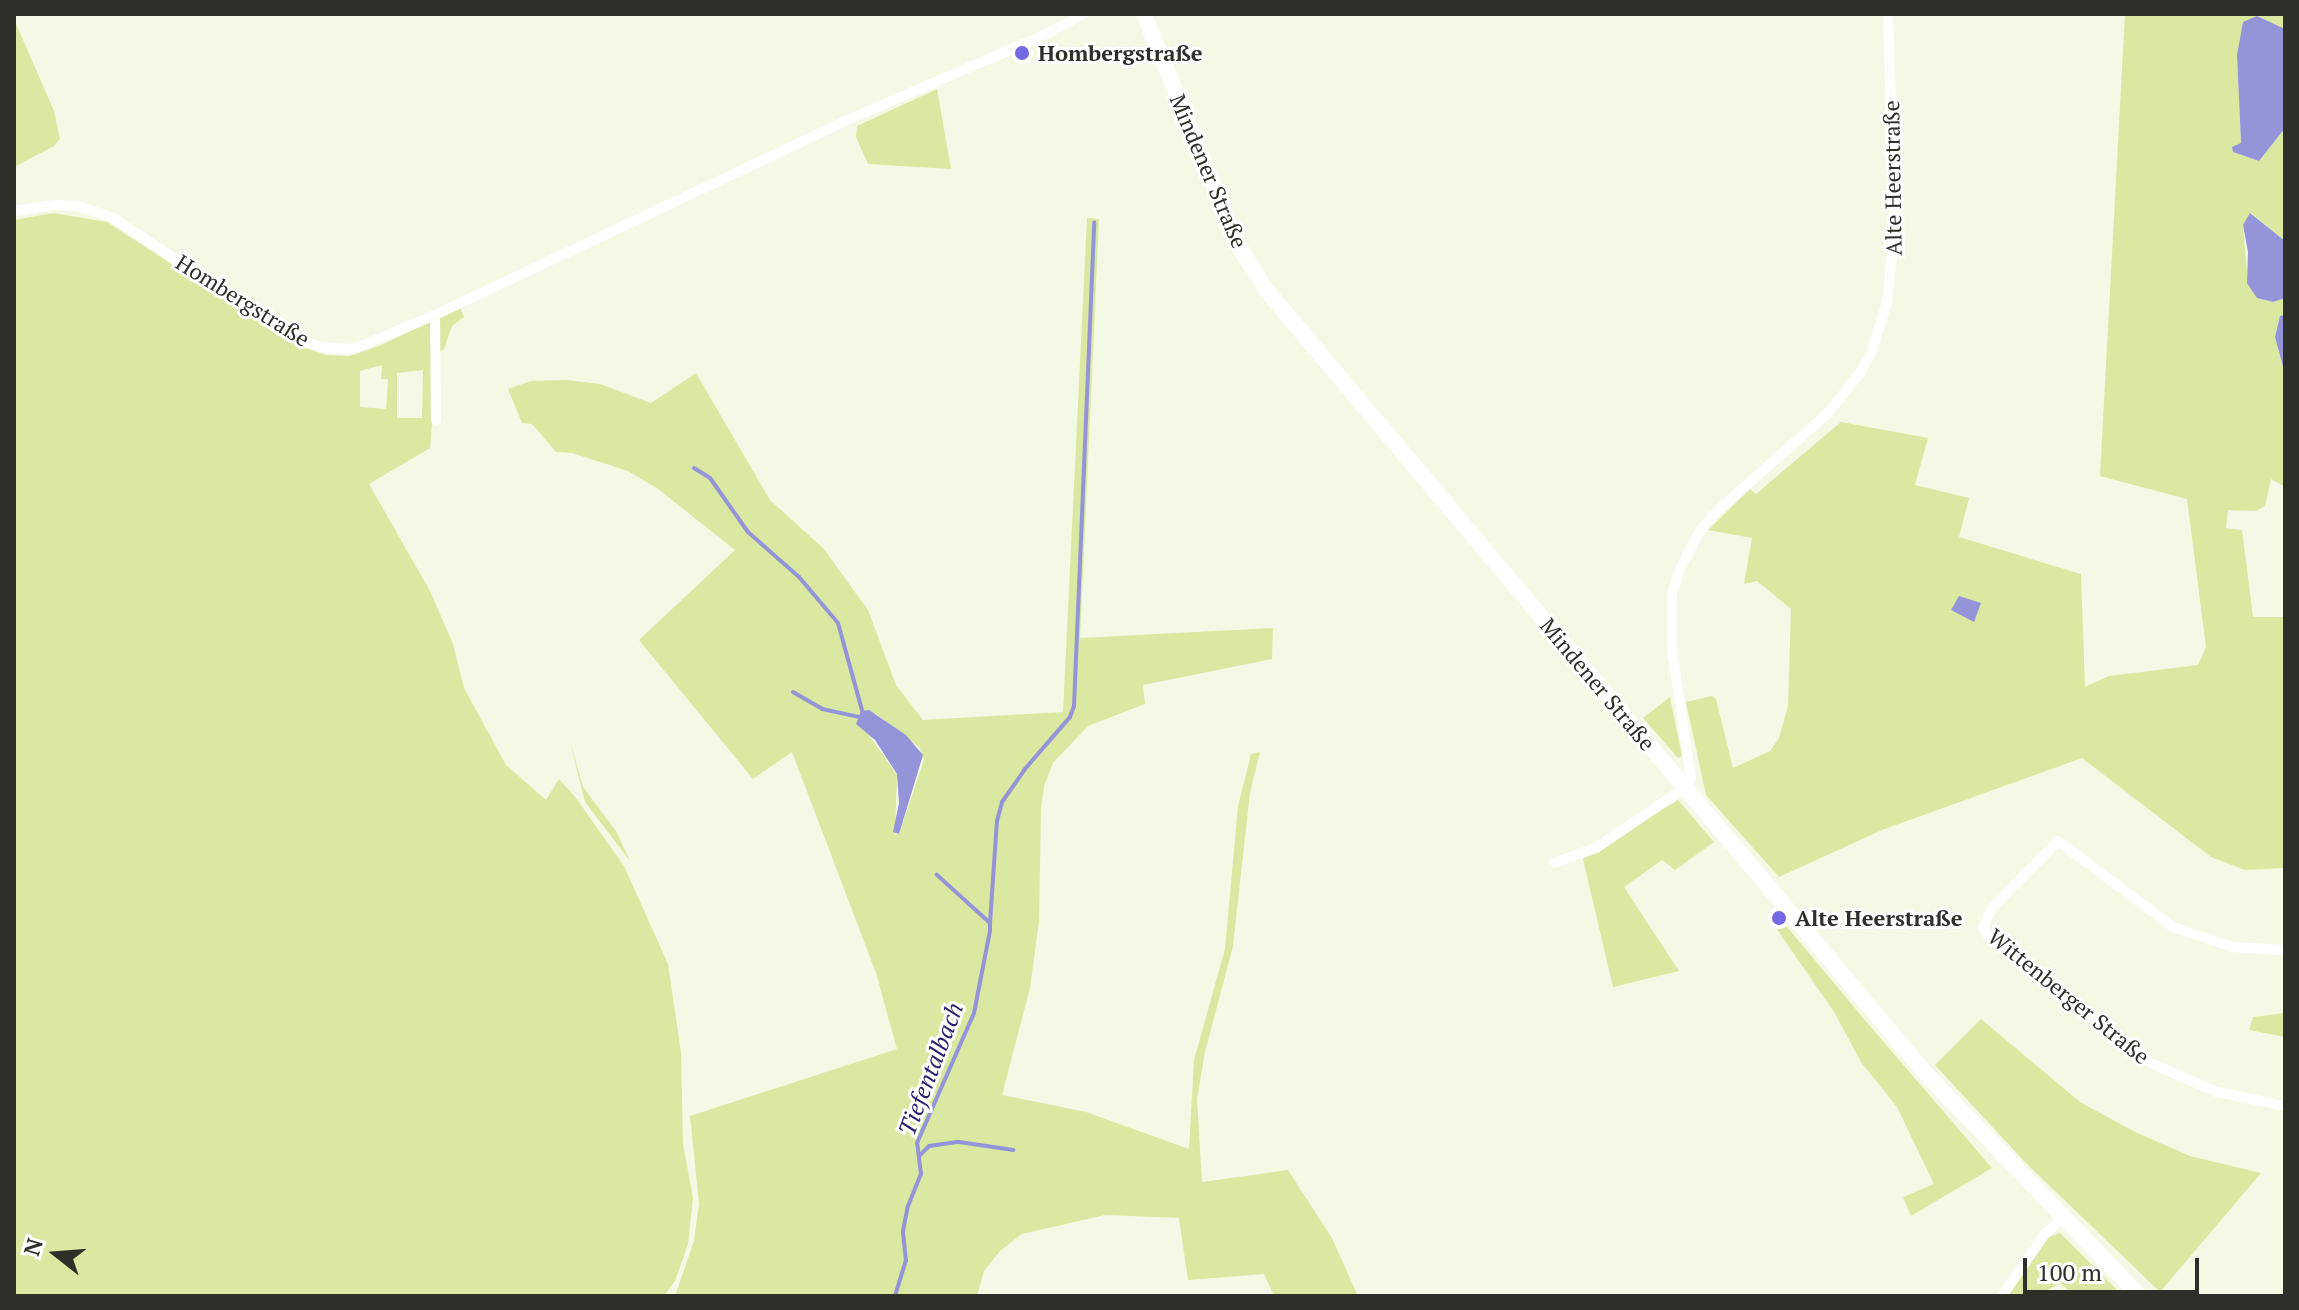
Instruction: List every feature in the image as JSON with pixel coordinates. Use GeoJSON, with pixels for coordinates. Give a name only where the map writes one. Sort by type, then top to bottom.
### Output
{"type":"FeatureCollection","features":[{"type":"Feature","properties":{"kind":"main road","name":"Mindener Straße"},"geometry":{"type":"LineString","coordinates":[[1144,14],[1225,214],[1260,280],[1927,1075],[2140,1296]]}},
{"type":"Feature","properties":{"kind":"street","name":"Hombergstraße"},"geometry":{"type":"LineString","coordinates":[[14,211],[54,205],[78,206],[113,218],[296,339],[323,348],[354,349],[435,315],[831,127],[1046,34],[1083,14]]}},
{"type":"Feature","properties":{"kind":"street","name":"Alte Heerstraße"},"geometry":{"type":"LineString","coordinates":[[1686,787],[1692,765],[1677,697],[1670,620],[1672,594],[1679,571],[1700,531],[1715,513],[1846,393],[1872,351],[1884,314],[1893,268],[1895,226],[1888,14]]}},
{"type":"Feature","properties":{"kind":"street"},"geometry":{"type":"LineString","coordinates":[[435,315],[436,420]]}},
{"type":"Feature","properties":{"kind":"street"},"geometry":{"type":"LineString","coordinates":[[1554,863],[1596,848],[1686,787]]}},
{"type":"Feature","properties":{"kind":"street","name":"Wittenberger Straße"},"geometry":{"type":"LineString","coordinates":[[2285,950],[2232,947],[2173,927],[2058,841],[1992,908],[1983,927],[1989,937],[2146,1061],[2217,1092],[2285,1106]]}},
{"type":"Feature","properties":{"kind":"street"},"geometry":{"type":"LineString","coordinates":[[2002,1296],[2044,1235],[2062,1218]]}},
{"type":"Feature","properties":{"kind":"green space"},"geometry":{"type":"Polygon","coordinates":[[[2125,14],[2285,14],[2285,29],[2257,16],[2237,55],[2241,144],[2233,152],[2259,161],[2285,128],[2285,241],[2251,213],[2243,226],[2248,283],[2257,298],[2273,302],[2285,298],[2285,315],[2280,316],[2275,337],[2285,374],[2285,487],[2271,479],[2265,506],[2256,511],[2228,510],[2226,528],[2242,530],[2253,617],[2285,617],[2285,868],[2245,870],[2211,857],[2082,758],[1882,830],[1779,877],[1706,795],[1686,702],[1712,696],[1716,699],[1733,768],[1770,751],[1779,738],[1788,706],[1791,609],[1757,581],[1744,584],[1752,538],[1708,530],[1750,489],[1756,494],[1841,422],[1928,438],[1915,485],[1969,498],[1959,537],[2081,574],[2085,687],[2109,676],[2198,665],[2206,647],[2187,499],[2100,476],[2125,14]]]}},
{"type":"Feature","properties":{"kind":"green space"},"geometry":{"type":"Polygon","coordinates":[[[14,19],[54,111],[60,139],[54,146],[14,167],[14,19]]]}},
{"type":"Feature","properties":{"kind":"green space"},"geometry":{"type":"Polygon","coordinates":[[[937,89],[951,169],[868,164],[856,137],[857,126],[937,89]]]}},
{"type":"Feature","properties":{"kind":"green space"},"geometry":{"type":"Polygon","coordinates":[[[53,213],[107,222],[276,332],[300,346],[326,355],[349,356],[379,346],[460,308],[464,317],[452,326],[444,349],[438,353],[430,448],[369,484],[430,591],[453,644],[464,688],[506,765],[546,800],[559,779],[576,798],[624,866],[668,964],[681,1052],[683,1144],[693,1198],[688,1244],[675,1281],[664,1296],[14,1296],[14,220],[53,213]],[[382,365],[360,371],[360,407],[386,409],[388,379],[381,379],[382,365]],[[423,370],[397,373],[397,418],[422,418],[423,370]]]}},
{"type":"Feature","properties":{"kind":"green space"},"geometry":{"type":"Polygon","coordinates":[[[1087,218],[1099,219],[1080,638],[1273,628],[1272,659],[1143,685],[1145,704],[1088,726],[1053,763],[1044,786],[1041,810],[1039,921],[1030,988],[1002,1095],[1086,1112],[1189,1149],[1194,1060],[1225,949],[1238,806],[1251,754],[1260,752],[1250,793],[1233,946],[1205,1052],[1197,1099],[1202,1182],[1288,1170],[1332,1238],[1358,1296],[1274,1296],[1264,1274],[1188,1280],[1179,1218],[1105,1215],[1022,1234],[1000,1251],[984,1271],[977,1296],[675,1296],[694,1241],[699,1204],[690,1116],[897,1049],[876,973],[792,752],[753,779],[639,640],[735,550],[658,489],[628,471],[572,453],[556,452],[532,424],[522,423],[508,389],[531,381],[566,380],[600,384],[651,403],[696,373],[770,500],[824,549],[868,610],[896,685],[923,720],[1063,712],[1087,218]],[[875,713],[866,731],[897,775],[895,835],[899,834],[924,760],[919,747],[875,713]]]}},
{"type":"Feature","properties":{"kind":"green space"},"geometry":{"type":"Polygon","coordinates":[[[1670,697],[1682,756],[1678,758],[1643,718],[1670,697]]]}},
{"type":"Feature","properties":{"kind":"green space"},"geometry":{"type":"Polygon","coordinates":[[[569,738],[583,787],[616,831],[630,861],[585,802],[569,738]]]}},
{"type":"Feature","properties":{"kind":"green space"},"geometry":{"type":"Polygon","coordinates":[[[1678,800],[1714,842],[1675,870],[1662,860],[1624,887],[1679,971],[1613,987],[1583,859],[1678,800]]]}},
{"type":"Feature","properties":{"kind":"green space"},"geometry":{"type":"Polygon","coordinates":[[[1783,922],[1992,1168],[1911,1216],[1903,1197],[1934,1184],[1897,1107],[1861,1062],[1834,1012],[1774,925],[1783,922]]]}},
{"type":"Feature","properties":{"kind":"green space"},"geometry":{"type":"Polygon","coordinates":[[[2285,1013],[2285,1037],[2249,1030],[2253,1017],[2285,1013]]]}},
{"type":"Feature","properties":{"kind":"green space"},"geometry":{"type":"Polygon","coordinates":[[[1981,1019],[2080,1102],[2135,1132],[2190,1156],[2261,1173],[2160,1292],[2024,1161],[1935,1065],[1981,1019]]]}},
{"type":"Feature","properties":{"kind":"green space"},"geometry":{"type":"Polygon","coordinates":[[[2060,1233],[2123,1296],[2075,1296],[2060,1283],[2037,1296],[2008,1296],[2049,1237],[2060,1233]]]}},
{"type":"Feature","properties":{"kind":"water"},"geometry":{"type":"Polygon","coordinates":[[[2257,16],[2285,29],[2285,128],[2259,161],[2233,152],[2232,147],[2241,143],[2237,55],[2243,22],[2257,16]]]}},
{"type":"Feature","properties":{"kind":"water"},"geometry":{"type":"Polygon","coordinates":[[[2250,213],[2285,241],[2285,298],[2273,302],[2257,298],[2247,283],[2248,252],[2243,225],[2250,213]]]}},
{"type":"Feature","properties":{"kind":"water"},"geometry":{"type":"Polygon","coordinates":[[[2285,315],[2285,374],[2275,337],[2280,316],[2285,315]]]}},
{"type":"Feature","properties":{"kind":"water"},"geometry":{"type":"Polygon","coordinates":[[[1959,596],[1981,603],[1974,622],[1951,610],[1959,596]]]}},
{"type":"Feature","properties":{"kind":"water"},"geometry":{"type":"Polygon","coordinates":[[[869,710],[906,735],[923,755],[899,834],[893,832],[899,803],[897,774],[875,740],[856,724],[861,711],[869,710]]]}},
{"type":"Feature","properties":{"kind":"waterway"},"geometry":{"type":"LineString","coordinates":[[990,923],[997,821],[1002,802],[1024,770],[1070,717],[1074,706],[1094,222]]}},
{"type":"Feature","properties":{"kind":"waterway","name":"Tiefentalbach"},"geometry":{"type":"LineString","coordinates":[[694,468],[710,478],[748,532],[799,577],[838,623],[863,714]]}},
{"type":"Feature","properties":{"kind":"waterway"},"geometry":{"type":"LineString","coordinates":[[793,692],[822,709],[860,717]]}},
{"type":"Feature","properties":{"kind":"waterway","name":"Tiefentalbach"},"geometry":{"type":"LineString","coordinates":[[895,1296],[906,1261],[903,1231],[908,1206],[921,1174],[917,1143],[974,1013],[990,931],[990,923],[937,875]]}},
{"type":"Feature","properties":{"kind":"waterway"},"geometry":{"type":"LineString","coordinates":[[920,1155],[929,1146],[959,1142],[1013,1150]]}},
{"type":"Feature","properties":{"kind":"place","name":"Hombergstraße"},"geometry":{"type":"Point","coordinates":[1022,53]}},
{"type":"Feature","properties":{"kind":"place","name":"Alte Heerstraße"},"geometry":{"type":"Point","coordinates":[1779,918]}}]}
